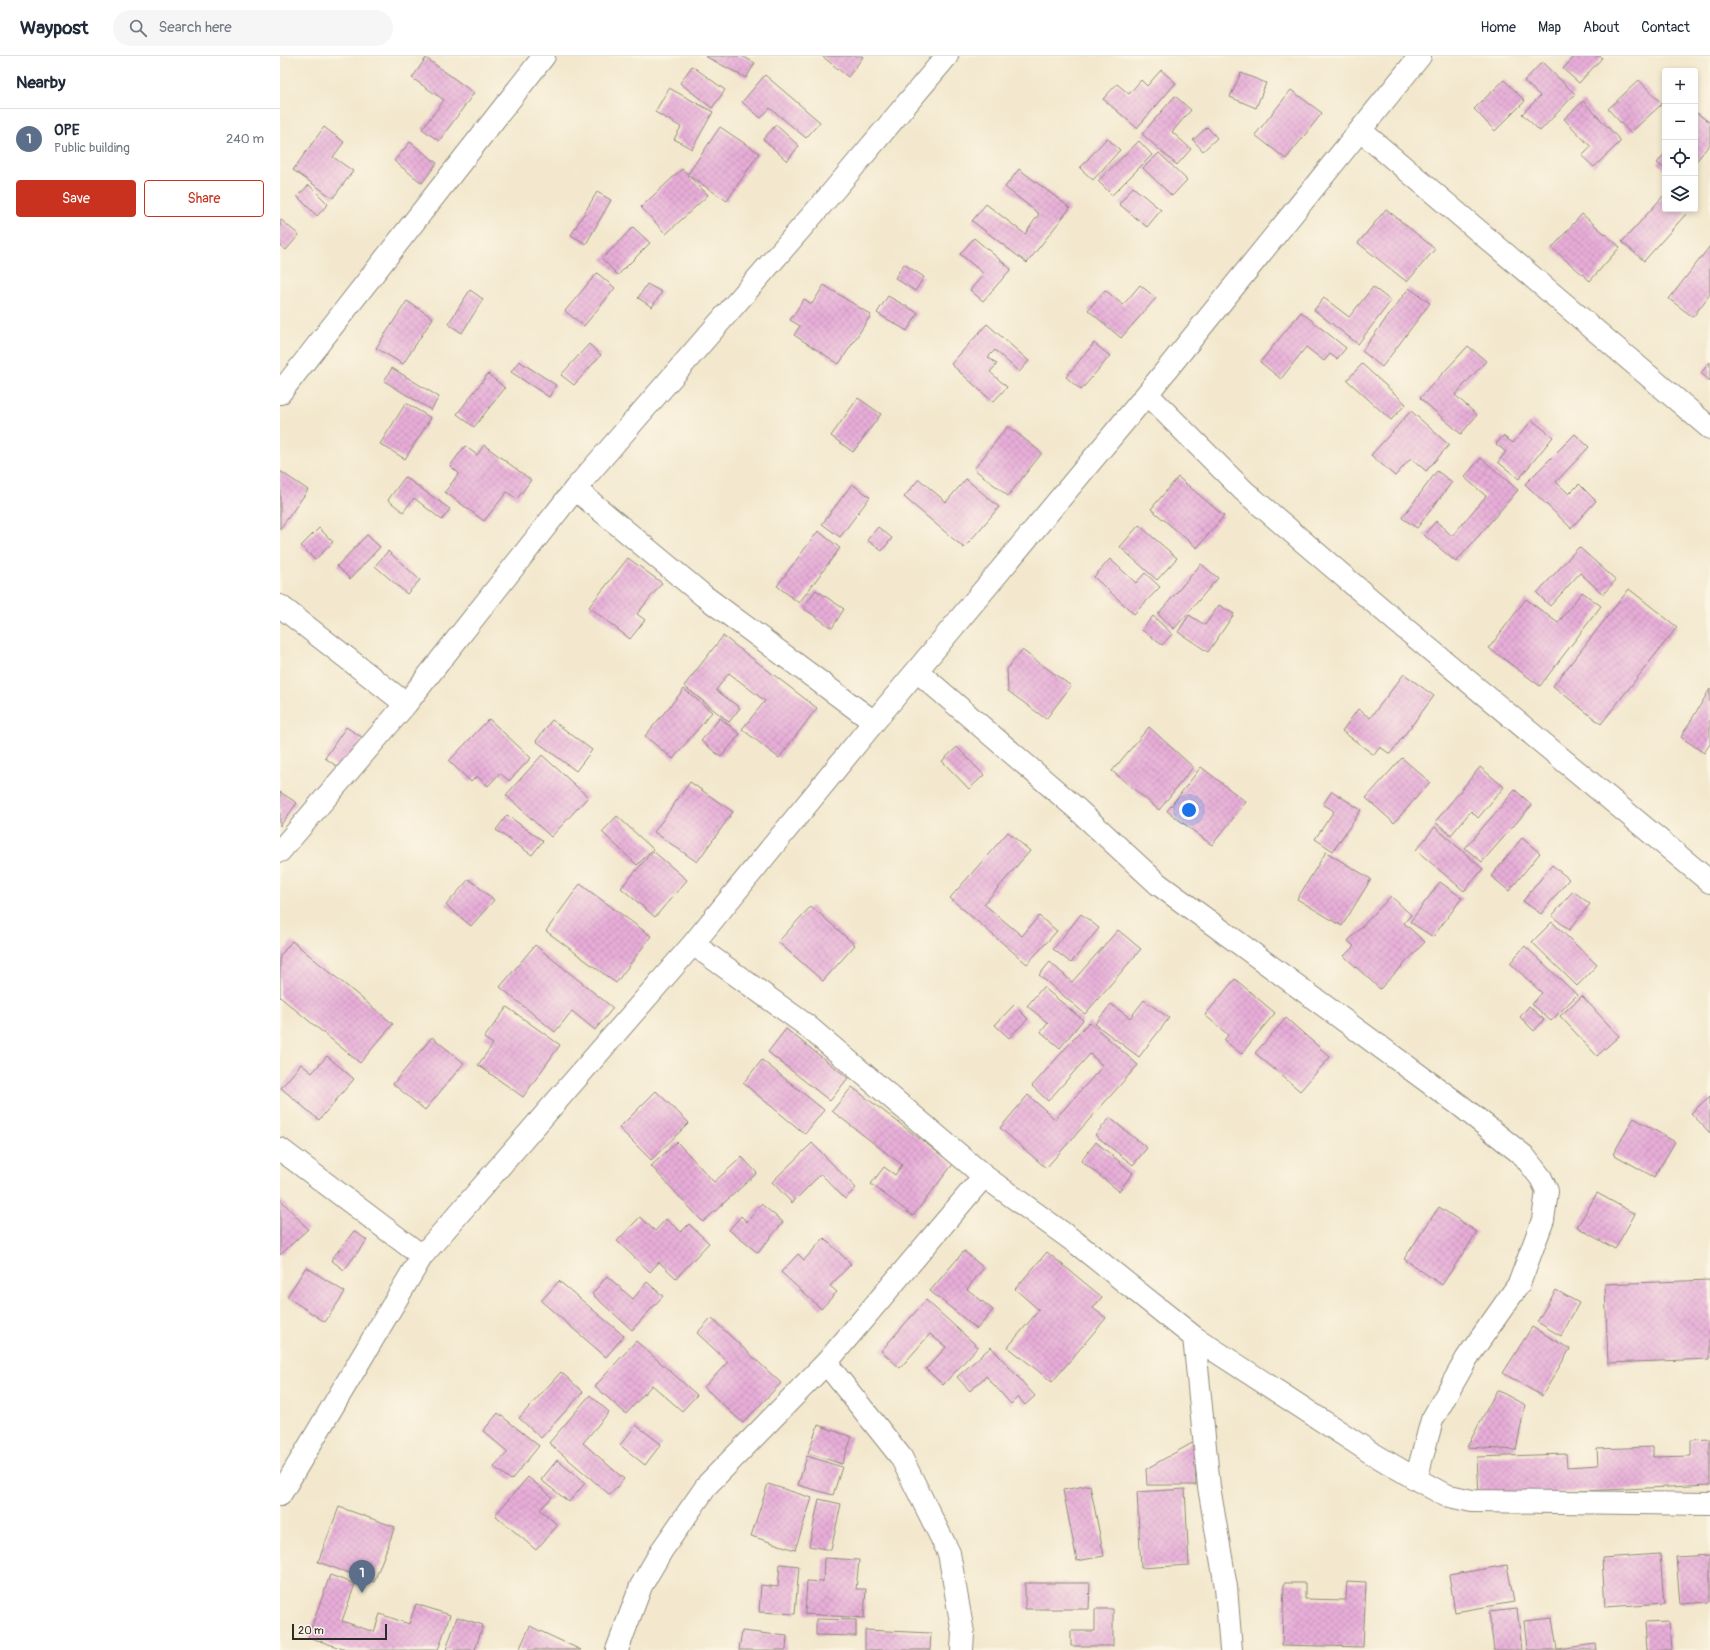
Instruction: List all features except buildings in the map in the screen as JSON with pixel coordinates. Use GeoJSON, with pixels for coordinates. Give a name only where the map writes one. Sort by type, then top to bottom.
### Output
{"type":"FeatureCollection","features":[{"type":"Feature","properties":{"kind":"street"},"geometry":{"type":"LineString","coordinates":[[280,393],[544,56]]}},
{"type":"Feature","properties":{"kind":"street"},"geometry":{"type":"LineString","coordinates":[[280,851],[406,704],[575,489],[830,196],[948,56]]}},
{"type":"Feature","properties":{"kind":"street"},"geometry":{"type":"LineString","coordinates":[[280,1495],[422,1256],[693,944],[874,722],[1147,394],[1361,131],[1420,56]]}},
{"type":"Feature","properties":{"kind":"street"},"geometry":{"type":"LineString","coordinates":[[1361,131],[1710,428]]}},
{"type":"Feature","properties":{"kind":"street"},"geometry":{"type":"LineString","coordinates":[[1147,394],[1244,491],[1397,622],[1710,882]]}},
{"type":"Feature","properties":{"kind":"street"},"geometry":{"type":"LineString","coordinates":[[575,489],[704,596],[874,722]]}},
{"type":"Feature","properties":{"kind":"street"},"geometry":{"type":"LineString","coordinates":[[280,606],[406,704]]}},
{"type":"Feature","properties":{"kind":"street"},"geometry":{"type":"LineString","coordinates":[[917,671],[1078,809],[1158,884],[1460,1106],[1524,1156],[1541,1178],[1547,1191],[1543,1220],[1519,1284],[1467,1358],[1432,1420],[1416,1479]]}},
{"type":"Feature","properties":{"kind":"street"},"geometry":{"type":"LineString","coordinates":[[693,944],[806,1025],[984,1176],[1075,1242],[1194,1336],[1370,1452],[1445,1495],[1472,1502],[1710,1504]]}},
{"type":"Feature","properties":{"kind":"street"},"geometry":{"type":"LineString","coordinates":[[280,1149],[422,1256]]}},
{"type":"Feature","properties":{"kind":"street"},"geometry":{"type":"LineString","coordinates":[[617,1650],[641,1586],[662,1550],[708,1484],[826,1363],[984,1176]]}},
{"type":"Feature","properties":{"kind":"street"},"geometry":{"type":"LineString","coordinates":[[1194,1336],[1209,1487],[1226,1587],[1231,1650]]}},
{"type":"Feature","properties":{"kind":"street"},"geometry":{"type":"LineString","coordinates":[[826,1363],[901,1457],[949,1553],[963,1633],[962,1650]]}},
{"type":"Feature","properties":{"kind":"place","name":"OPE"},"geometry":{"type":"Point","coordinates":[362,1593]}}]}
